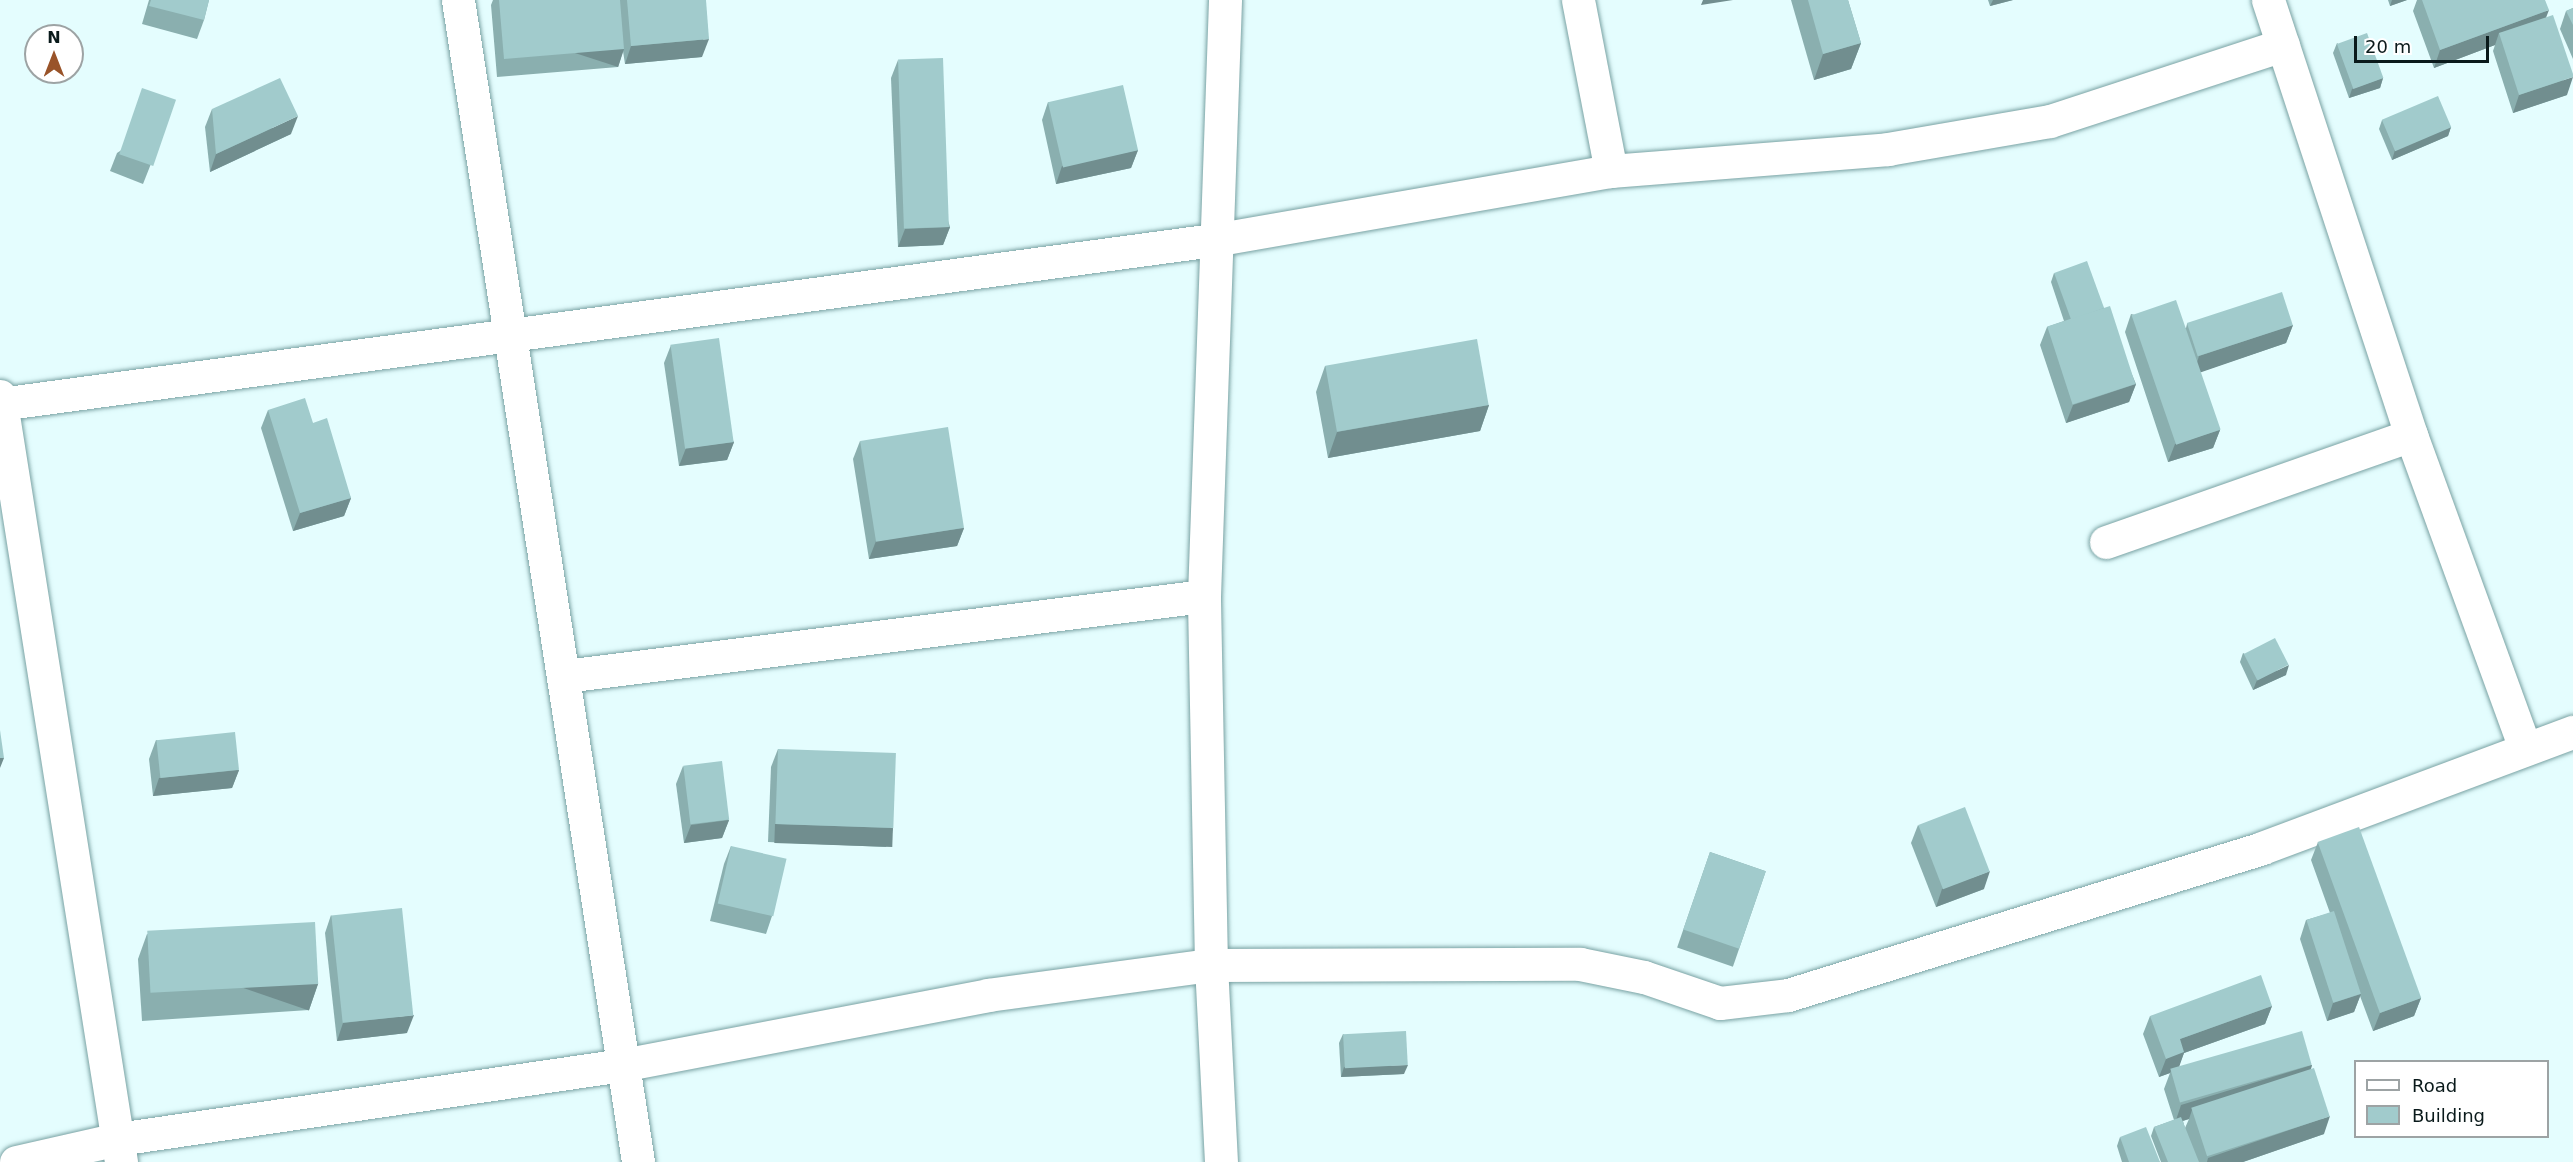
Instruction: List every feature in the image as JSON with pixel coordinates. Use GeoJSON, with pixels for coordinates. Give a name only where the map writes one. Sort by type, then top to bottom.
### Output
{"type":"FeatureCollection","features":[{"type":"Feature","properties":{"kind":"street"},"geometry":{"type":"LineString","coordinates":[[458,0],[566,676],[638,1162]]}},
{"type":"Feature","properties":{"kind":"street"},"geometry":{"type":"LineString","coordinates":[[1221,1162],[1211,965],[1204,596],[1220,239],[1225,0]]}},
{"type":"Feature","properties":{"kind":"street"},"geometry":{"type":"LineString","coordinates":[[1578,0],[1611,171]]}},
{"type":"Feature","properties":{"kind":"street"},"geometry":{"type":"LineString","coordinates":[[2268,0],[2411,435],[2525,749]]}},
{"type":"Feature","properties":{"kind":"street"},"geometry":{"type":"LineString","coordinates":[[119,1151],[0,401],[1220,239],[1611,171],[1888,149],[2050,121],[2283,45]]}},
{"type":"Feature","properties":{"kind":"street"},"geometry":{"type":"LineString","coordinates":[[2106,542],[2411,435]]}},
{"type":"Feature","properties":{"kind":"street"},"geometry":{"type":"LineString","coordinates":[[566,676],[1204,596]]}},
{"type":"Feature","properties":{"kind":"street"},"geometry":{"type":"LineString","coordinates":[[16,1162],[119,1151],[622,1065],[988,995],[1211,965],[1580,964],[1644,977],[1720,1003],[1788,994],[2262,848],[2573,732]]}},
{"type":"Feature","properties":{"kind":"building"},"geometry":{"type":"Polygon","coordinates":[[[151,0],[209,0],[204,20],[149,6],[151,0]]]}},
{"type":"Feature","properties":{"kind":"building"},"geometry":{"type":"Polygon","coordinates":[[[499,0],[620,0],[624,49],[504,59],[499,0]]]}},
{"type":"Feature","properties":{"kind":"building"},"geometry":{"type":"Polygon","coordinates":[[[627,0],[706,0],[709,39],[631,46],[627,0]]]}},
{"type":"Feature","properties":{"kind":"building"},"geometry":{"type":"Polygon","coordinates":[[[1808,0],[1848,0],[1861,43],[1823,54],[1808,0]]]}},
{"type":"Feature","properties":{"kind":"building"},"geometry":{"type":"Polygon","coordinates":[[[2422,0],[2545,0],[2549,10],[2440,50],[2422,0]]]}},
{"type":"Feature","properties":{"kind":"building"},"geometry":{"type":"Polygon","coordinates":[[[2573,8],[2573,25],[2566,11],[2573,8]]]}},
{"type":"Feature","properties":{"kind":"building"},"geometry":{"type":"Polygon","coordinates":[[[2553,15],[2573,77],[2519,95],[2499,33],[2553,15]]]}},
{"type":"Feature","properties":{"kind":"building"},"geometry":{"type":"Polygon","coordinates":[[[2367,33],[2383,78],[2353,89],[2337,44],[2367,33]]]}},
{"type":"Feature","properties":{"kind":"building"},"geometry":{"type":"Polygon","coordinates":[[[943,58],[949,227],[904,228],[898,60],[943,58]]]}},
{"type":"Feature","properties":{"kind":"building"},"geometry":{"type":"Polygon","coordinates":[[[280,78],[298,116],[216,154],[212,109],[280,78]]]}},
{"type":"Feature","properties":{"kind":"building"},"geometry":{"type":"Polygon","coordinates":[[[1123,85],[1138,150],[1063,168],[1048,102],[1123,85]]]}},
{"type":"Feature","properties":{"kind":"building"},"geometry":{"type":"Polygon","coordinates":[[[142,88],[176,100],[153,166],[119,154],[142,88]]]}},
{"type":"Feature","properties":{"kind":"building"},"geometry":{"type":"Polygon","coordinates":[[[2438,96],[2451,127],[2395,151],[2382,120],[2438,96]]]}},
{"type":"Feature","properties":{"kind":"building"},"geometry":{"type":"Polygon","coordinates":[[[2087,261],[2104,308],[2071,320],[2054,273],[2087,261]]]}},
{"type":"Feature","properties":{"kind":"building"},"geometry":{"type":"Polygon","coordinates":[[[2282,292],[2293,325],[2198,356],[2187,323],[2282,292]]]}},
{"type":"Feature","properties":{"kind":"building"},"geometry":{"type":"Polygon","coordinates":[[[2176,300],[2221,430],[2176,445],[2132,315],[2176,300]]]}},
{"type":"Feature","properties":{"kind":"building"},"geometry":{"type":"Polygon","coordinates":[[[2110,306],[2135,384],[2073,404],[2047,326],[2110,306]]]}},
{"type":"Feature","properties":{"kind":"building"},"geometry":{"type":"Polygon","coordinates":[[[719,338],[734,442],[685,449],[670,345],[719,338]]]}},
{"type":"Feature","properties":{"kind":"building"},"geometry":{"type":"Polygon","coordinates":[[[1477,339],[1489,405],[1337,432],[1325,366],[1477,339]]]}},
{"type":"Feature","properties":{"kind":"building"},"geometry":{"type":"Polygon","coordinates":[[[305,398],[313,423],[327,418],[351,498],[300,513],[268,410],[305,398]]]}},
{"type":"Feature","properties":{"kind":"building"},"geometry":{"type":"Polygon","coordinates":[[[948,427],[964,528],[876,542],[860,441],[948,427]]]}},
{"type":"Feature","properties":{"kind":"building"},"geometry":{"type":"Polygon","coordinates":[[[2275,638],[2289,665],[2257,681],[2244,654],[2275,638]]]}},
{"type":"Feature","properties":{"kind":"building"},"geometry":{"type":"Polygon","coordinates":[[[0,730],[4,758],[0,758],[0,730]]]}},
{"type":"Feature","properties":{"kind":"building"},"geometry":{"type":"Polygon","coordinates":[[[235,732],[239,770],[160,778],[156,740],[235,732]]]}},
{"type":"Feature","properties":{"kind":"building"},"geometry":{"type":"Polygon","coordinates":[[[778,749],[896,753],[893,828],[775,824],[778,749]]]}},
{"type":"Feature","properties":{"kind":"building"},"geometry":{"type":"Polygon","coordinates":[[[722,761],[729,820],[690,824],[683,766],[722,761]]]}},
{"type":"Feature","properties":{"kind":"building"},"geometry":{"type":"Polygon","coordinates":[[[1965,807],[1990,871],[1943,889],[1918,825],[1965,807]]]}},
{"type":"Feature","properties":{"kind":"building"},"geometry":{"type":"Polygon","coordinates":[[[2359,827],[2421,998],[2380,1013],[2318,842],[2359,827]]]}},
{"type":"Feature","properties":{"kind":"building"},"geometry":{"type":"Polygon","coordinates":[[[731,846],[787,859],[773,916],[718,903],[731,846]]]}},
{"type":"Feature","properties":{"kind":"building"},"geometry":{"type":"Polygon","coordinates":[[[1710,852],[1766,871],[1739,949],[1683,930],[1710,852]]]}},
{"type":"Feature","properties":{"kind":"building"},"geometry":{"type":"Polygon","coordinates":[[[402,908],[413,1015],[343,1023],[331,915],[402,908]]]}},
{"type":"Feature","properties":{"kind":"building"},"geometry":{"type":"Polygon","coordinates":[[[2334,911],[2361,994],[2333,1003],[2306,920],[2334,911]]]}},
{"type":"Feature","properties":{"kind":"building"},"geometry":{"type":"Polygon","coordinates":[[[315,922],[318,984],[150,993],[147,931],[315,922]]]}},
{"type":"Feature","properties":{"kind":"building"},"geometry":{"type":"Polygon","coordinates":[[[2261,975],[2272,1006],[2180,1039],[2184,1052],[2166,1059],[2150,1016],[2261,975]]]}},
{"type":"Feature","properties":{"kind":"building"},"geometry":{"type":"Polygon","coordinates":[[[1406,1031],[1408,1065],[1345,1068],[1343,1034],[1406,1031]]]}},
{"type":"Feature","properties":{"kind":"building"},"geometry":{"type":"Polygon","coordinates":[[[2302,1031],[2312,1065],[2180,1102],[2170,1069],[2302,1031]]]}},
{"type":"Feature","properties":{"kind":"building"},"geometry":{"type":"Polygon","coordinates":[[[2314,1068],[2330,1117],[2207,1156],[2191,1108],[2314,1068]]]}},
{"type":"Feature","properties":{"kind":"building"},"geometry":{"type":"Polygon","coordinates":[[[2181,1117],[2199,1162],[2168,1162],[2154,1127],[2181,1117]]]}},
{"type":"Feature","properties":{"kind":"building"},"geometry":{"type":"Polygon","coordinates":[[[2146,1127],[2160,1162],[2129,1162],[2120,1137],[2146,1127]]]}}]}
